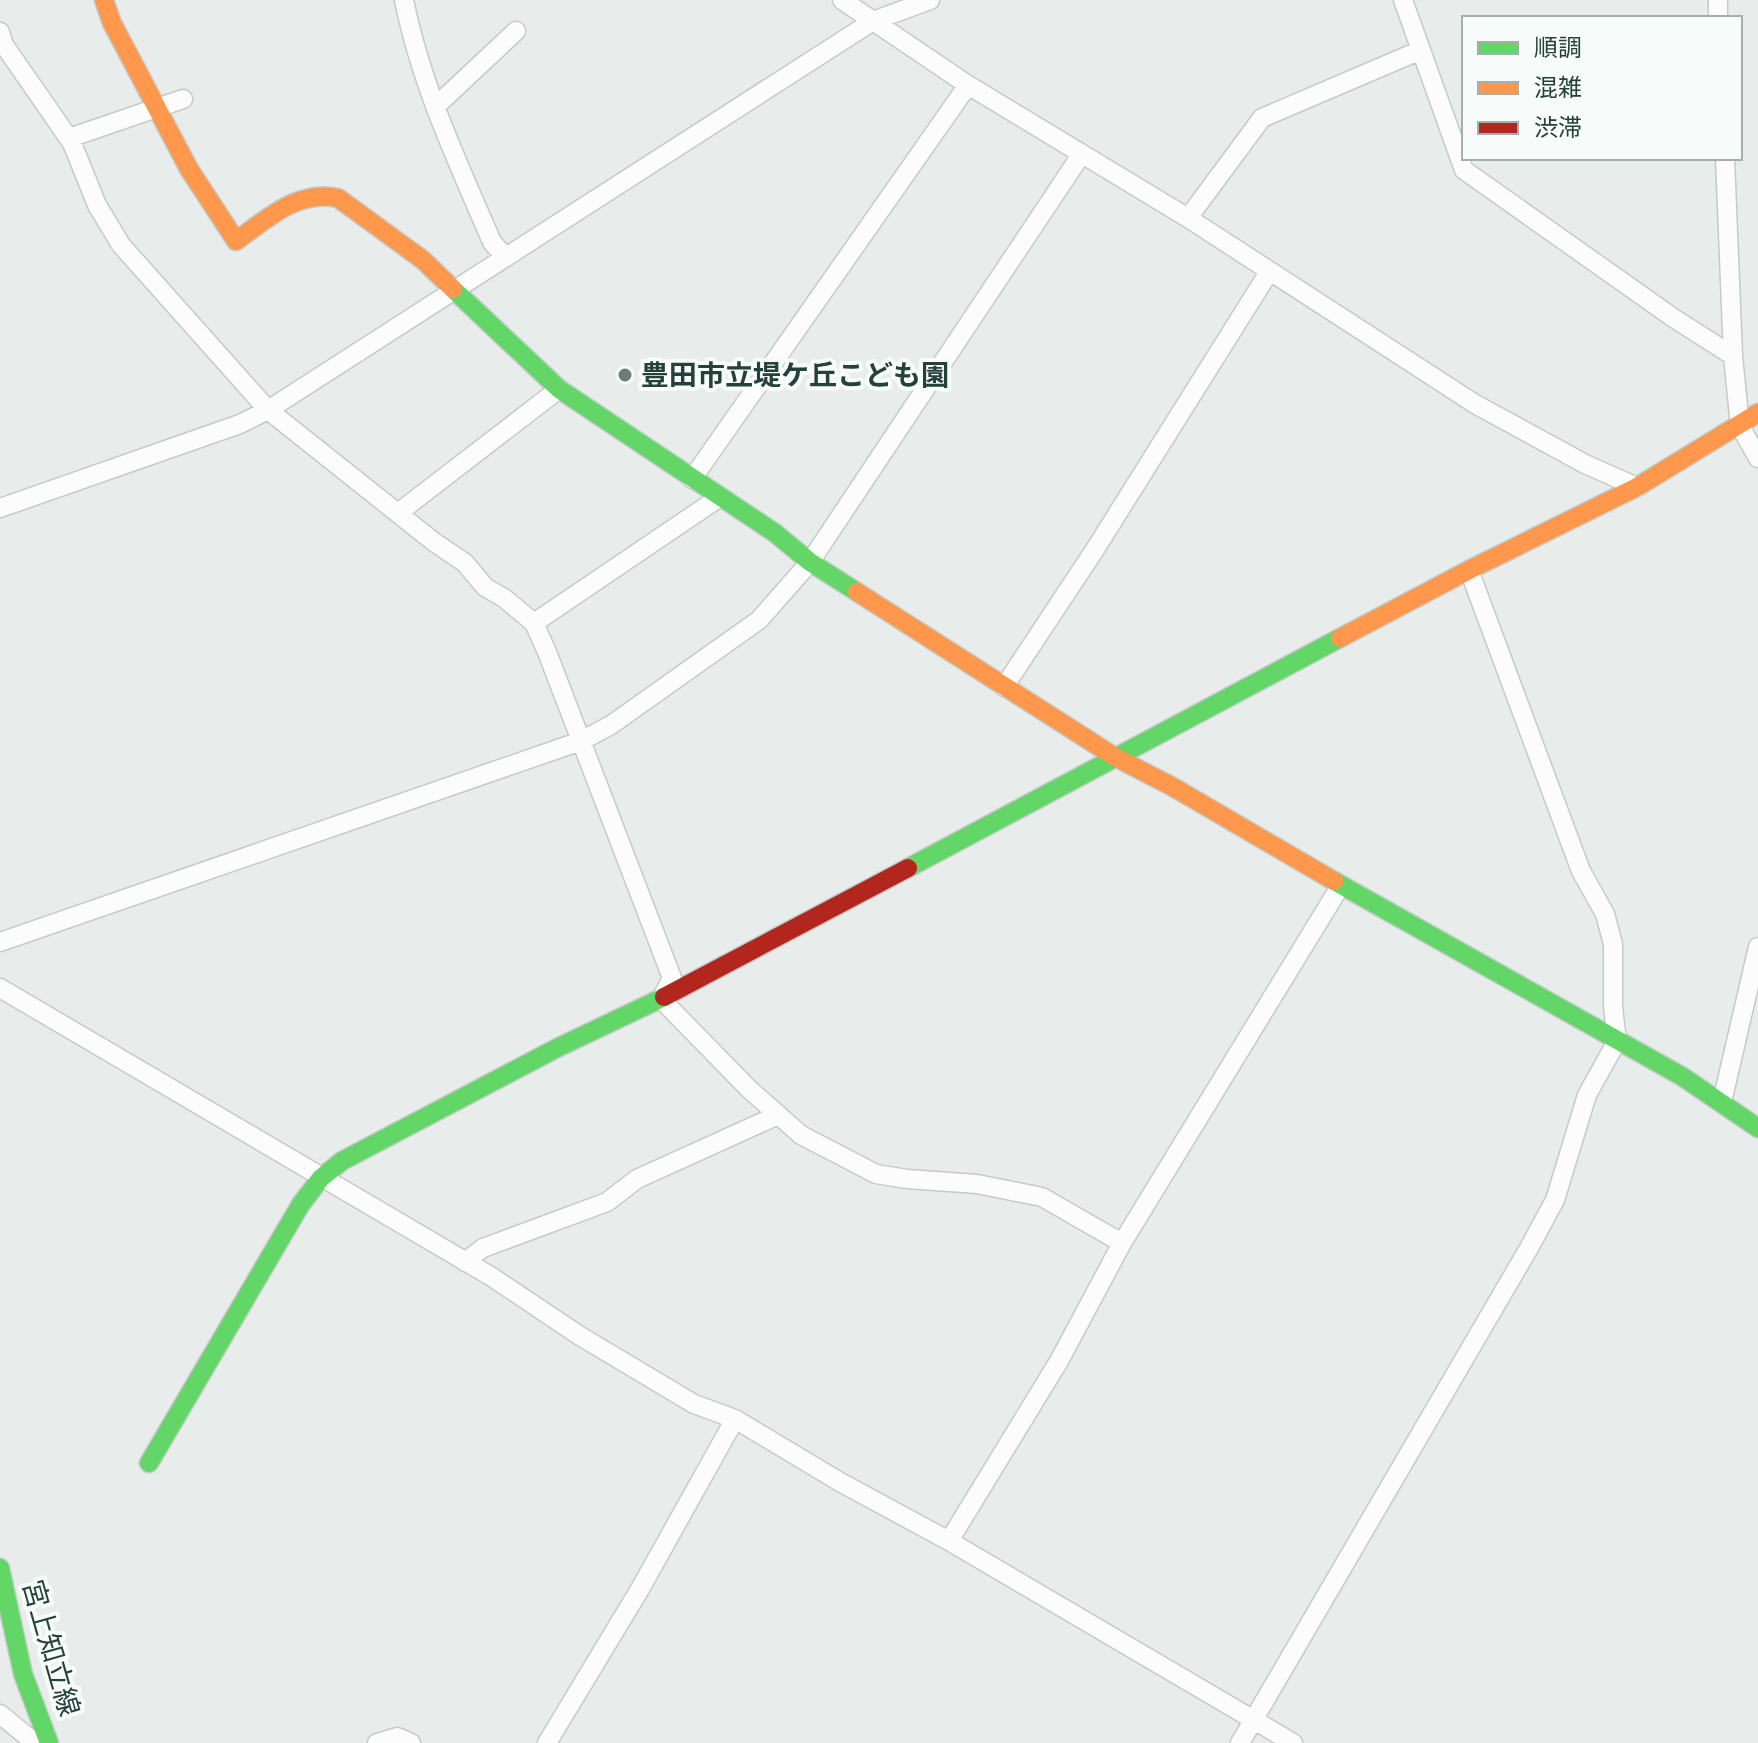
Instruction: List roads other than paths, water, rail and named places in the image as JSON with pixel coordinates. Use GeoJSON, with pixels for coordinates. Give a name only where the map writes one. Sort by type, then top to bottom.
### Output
{"type":"FeatureCollection","features":[{"type":"Feature","properties":{"kind":"street"},"geometry":{"type":"LineString","coordinates":[[104,0],[112,23],[189,169],[236,241],[302,198],[324,192],[338,198],[423,260],[559,389],[775,533],[810,562],[1115,757],[1173,787],[1617,1041],[1722,1102],[1758,1128]]}},
{"type":"Feature","properties":{"kind":"street"},"geometry":{"type":"LineString","coordinates":[[404,0],[413,42],[435,107],[492,242],[505,257]]}},
{"type":"Feature","properties":{"kind":"street"},"geometry":{"type":"LineString","coordinates":[[842,0],[968,85],[1188,218],[1475,404],[1585,464],[1637,487]]}},
{"type":"Feature","properties":{"kind":"street"},"geometry":{"type":"LineString","coordinates":[[0,508],[240,424],[268,410],[873,21],[930,0]]}},
{"type":"Feature","properties":{"kind":"street"},"geometry":{"type":"LineString","coordinates":[[1403,0],[1464,170],[1672,317],[1733,356]]}},
{"type":"Feature","properties":{"kind":"street"},"geometry":{"type":"LineString","coordinates":[[435,107],[516,31]]}},
{"type":"Feature","properties":{"kind":"street"},"geometry":{"type":"LineString","coordinates":[[0,32],[4,45],[69,138],[97,205],[121,245],[268,410],[465,563],[485,587],[534,623],[672,978],[661,999]]}},
{"type":"Feature","properties":{"kind":"street"},"geometry":{"type":"LineString","coordinates":[[1188,218],[1262,118],[1421,50]]}},
{"type":"Feature","properties":{"kind":"street"},"geometry":{"type":"LineString","coordinates":[[692,479],[968,85]]}},
{"type":"Feature","properties":{"kind":"street"},"geometry":{"type":"LineString","coordinates":[[69,138],[183,99]]}},
{"type":"Feature","properties":{"kind":"street"},"geometry":{"type":"LineString","coordinates":[[0,942],[581,741],[611,725],[759,620],[810,562],[1081,155]]}},
{"type":"Feature","properties":{"kind":"street"},"geometry":{"type":"LineString","coordinates":[[1725,160],[1733,356],[1740,426],[1758,458]]}},
{"type":"Feature","properties":{"kind":"street"},"geometry":{"type":"LineString","coordinates":[[1004,687],[1094,551],[1269,272]]}},
{"type":"Feature","properties":{"kind":"street"},"geometry":{"type":"LineString","coordinates":[[398,513],[559,389]]}},
{"type":"Feature","properties":{"kind":"street"},"geometry":{"type":"LineString","coordinates":[[149,1463],[301,1204],[321,1178],[342,1161],[557,1048],[661,999],[1469,570],[1637,487],[1758,413]]}},
{"type":"Feature","properties":{"kind":"street"},"geometry":{"type":"LineString","coordinates":[[534,623],[720,497]]}},
{"type":"Feature","properties":{"kind":"street"},"geometry":{"type":"LineString","coordinates":[[1240,1743],[1523,1260],[1555,1200],[1587,1095],[1617,1041],[1613,1007],[1613,944],[1605,914],[1581,871],[1469,570]]}},
{"type":"Feature","properties":{"kind":"street"},"geometry":{"type":"LineString","coordinates":[[949,1541],[1059,1361],[1122,1243],[1341,885]]}},
{"type":"Feature","properties":{"kind":"street"},"geometry":{"type":"LineString","coordinates":[[1722,1102],[1758,947]]}},
{"type":"Feature","properties":{"kind":"street"},"geometry":{"type":"LineString","coordinates":[[0,988],[492,1277],[580,1336],[694,1404],[735,1419],[1293,1743]]}},
{"type":"Feature","properties":{"kind":"street"},"geometry":{"type":"LineString","coordinates":[[661,999],[750,1090],[801,1135],[876,1174],[977,1184],[1042,1197],[1122,1243]]}},
{"type":"Feature","properties":{"kind":"street"},"geometry":{"type":"LineString","coordinates":[[465,1262],[483,1248],[607,1202],[637,1179],[778,1115]]}},
{"type":"Feature","properties":{"kind":"street"},"geometry":{"type":"LineString","coordinates":[[547,1743],[640,1589],[735,1419]]}},
{"type":"Feature","properties":{"kind":"street","name":"宮上知立線"},"geometry":{"type":"LineString","coordinates":[[0,1568],[23,1674],[49,1743]]}},
{"type":"Feature","properties":{"kind":"street"},"geometry":{"type":"LineString","coordinates":[[0,1714],[35,1743]]}},
{"type":"Feature","properties":{"kind":"street"},"geometry":{"type":"LineString","coordinates":[[377,1743],[397,1737],[411,1743]]}},
{"type":"Feature","properties":{"kind":"place","name":"豊田市立堤ケ丘こども園"},"geometry":{"type":"Point","coordinates":[625,375]}}]}
